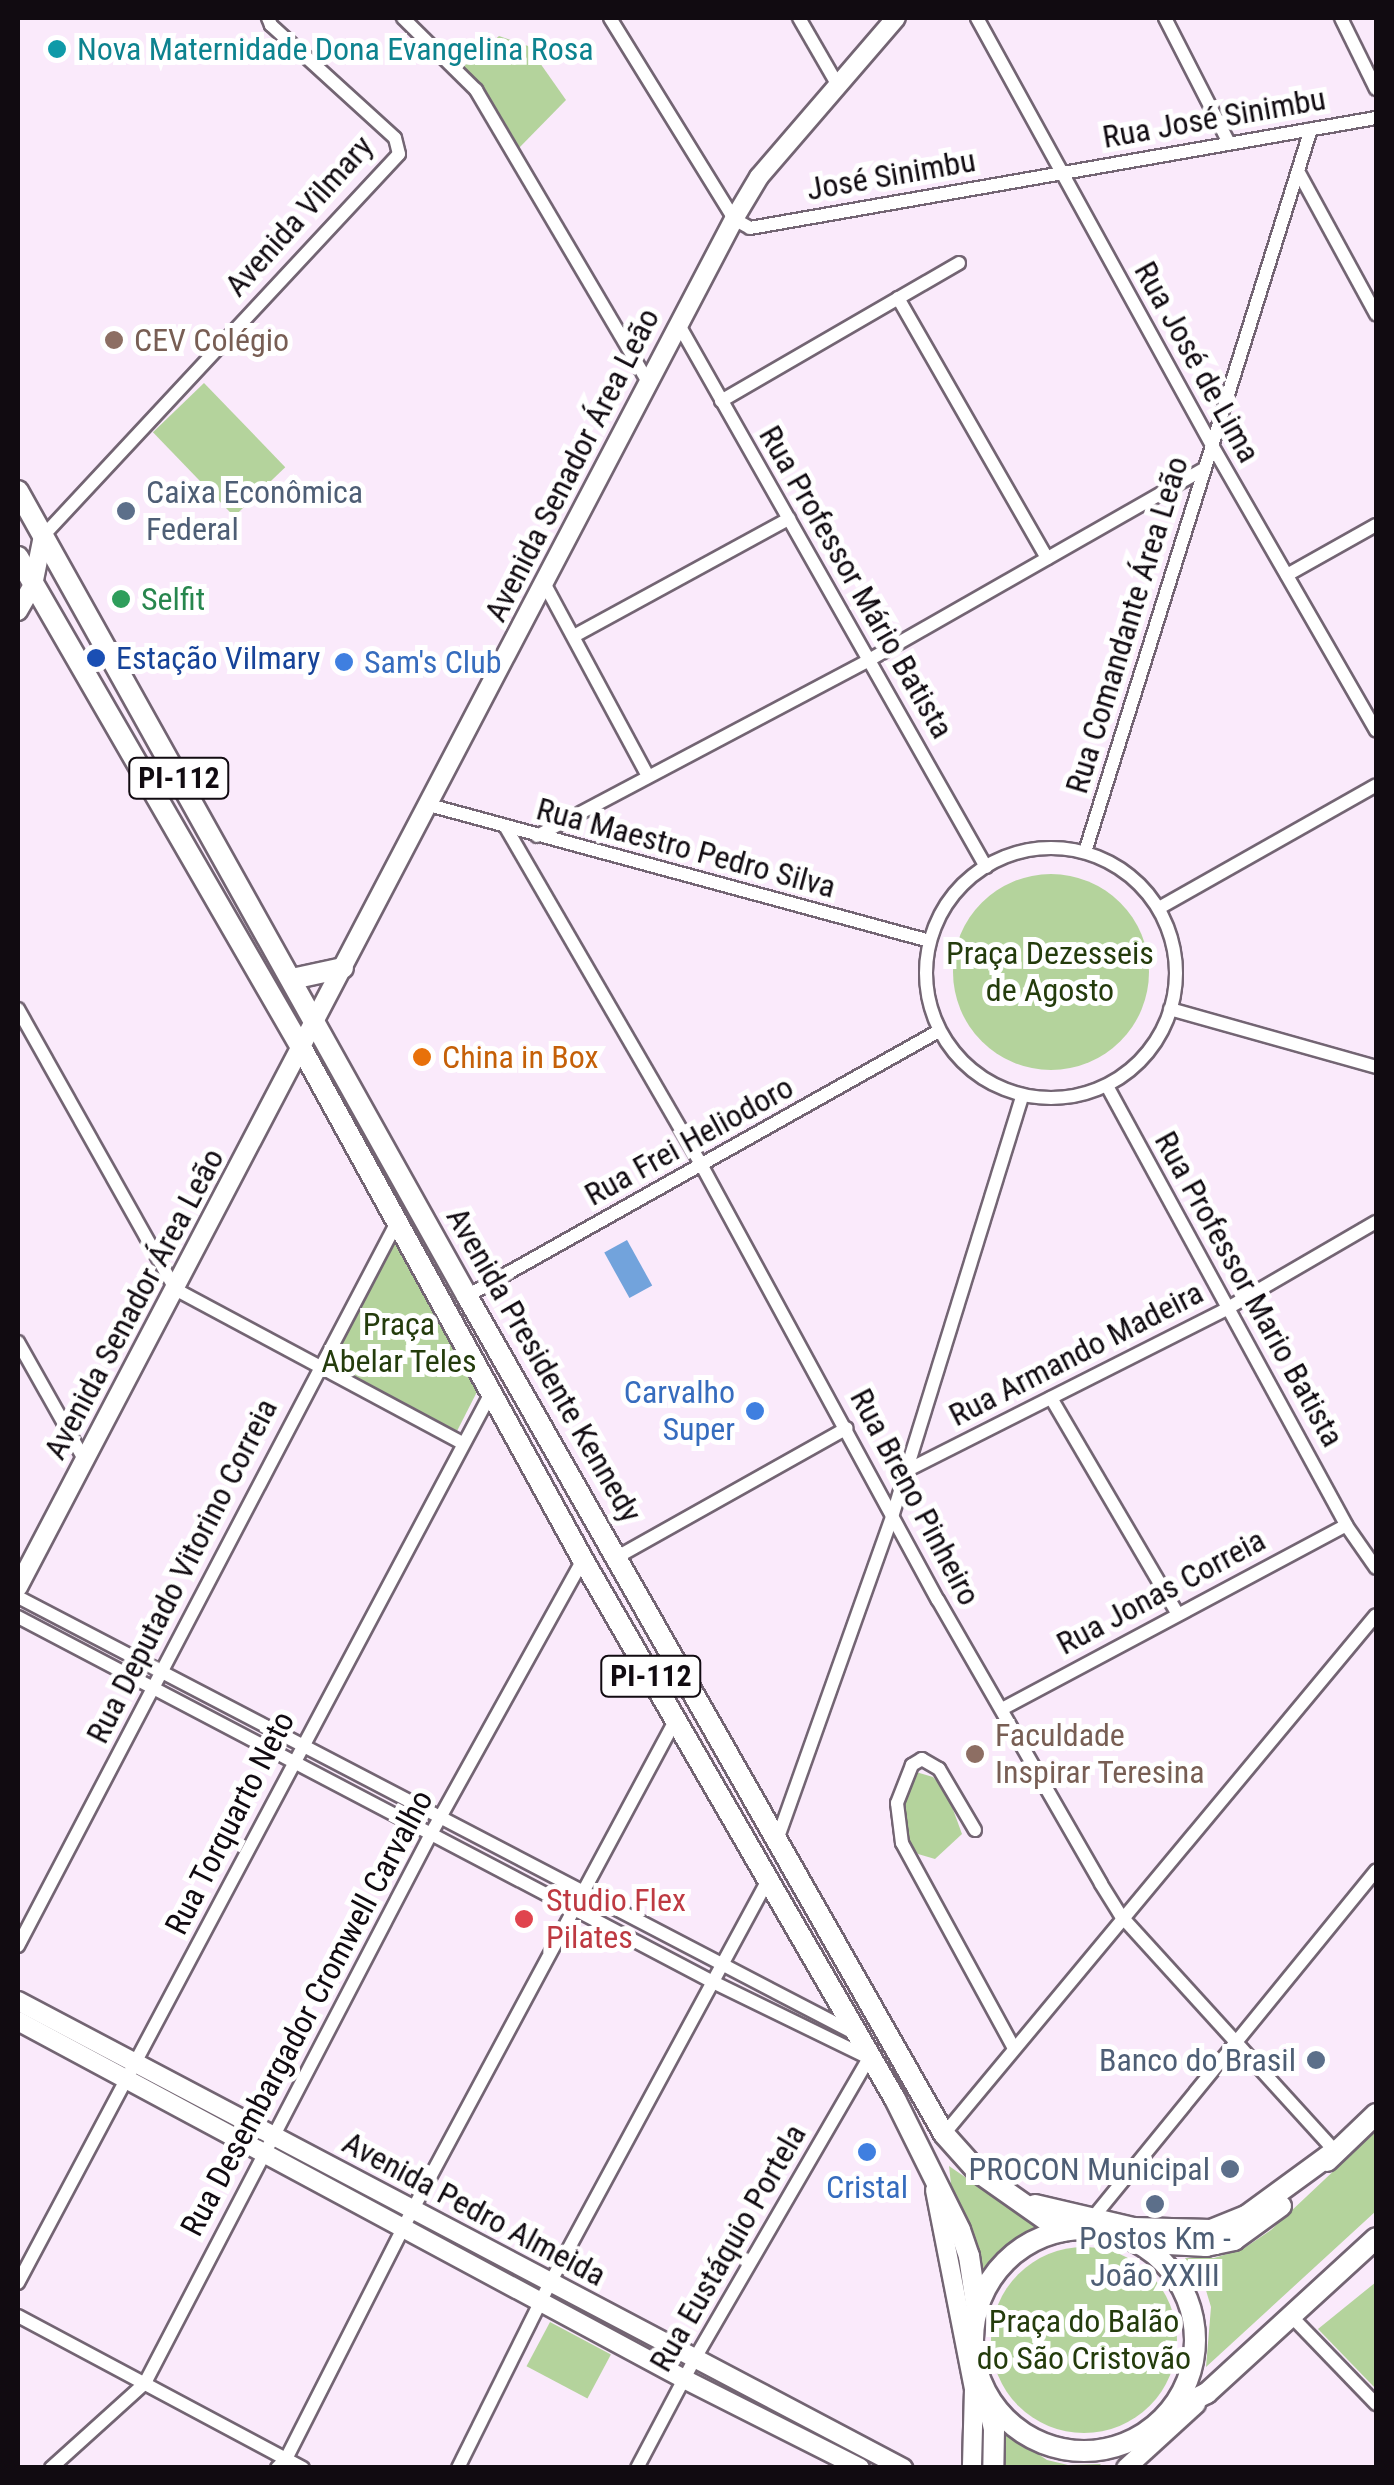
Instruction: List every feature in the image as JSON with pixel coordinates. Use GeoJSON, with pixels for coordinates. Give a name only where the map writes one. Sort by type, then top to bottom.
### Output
{"type":"FeatureCollection","features":[{"type":"Feature","properties":{"kind":"main road","name":"Avenida Presidente Kennedy"},"geometry":{"type":"LineString","coordinates":[[18,492],[944,2134],[960,2157],[1062,2231]]}},
{"type":"Feature","properties":{"kind":"main road","name":"Avenida Presidente Kennedy"},"geometry":{"type":"LineString","coordinates":[[18,558],[302,1049],[493,1389],[583,1560],[929,2165],[969,2256],[977,2311]]}},
{"type":"Feature","properties":{"kind":"main road"},"geometry":{"type":"LineString","coordinates":[[292,979],[344,968]]}},
{"type":"Feature","properties":{"kind":"main road"},"geometry":{"type":"LineString","coordinates":[[993,2468],[995,2444],[976,2365],[977,2311],[989,2283],[1008,2259],[1033,2242],[1062,2231],[1099,2230],[1135,2241],[1206,2246],[1234,2240],[1288,2200],[1376,2114]]}},
{"type":"Feature","properties":{"kind":"main road"},"geometry":{"type":"LineString","coordinates":[[1014,2199],[1091,2220],[1187,2232],[1220,2228],[1246,2216],[1335,2151]]}},
{"type":"Feature","properties":{"kind":"main road"},"geometry":{"type":"LineString","coordinates":[[1105,2468],[1165,2415],[1207,2394],[1376,2238]]}},
{"type":"Feature","properties":{"kind":"main road"},"geometry":{"type":"LineString","coordinates":[[1135,2241],[1169,2269],[1184,2294],[1193,2322],[1191,2366],[1180,2396],[1165,2415]]}},
{"type":"Feature","properties":{"kind":"main road"},"geometry":{"type":"LineString","coordinates":[[985,2391],[1009,2422],[1056,2447],[1095,2450],[1144,2432]]}},
{"type":"Feature","properties":{"kind":"main road"},"geometry":{"type":"LineString","coordinates":[[985,2468],[995,2444]]}},
{"type":"Feature","properties":{"kind":"street","name":"Avenida Vilmary"},"geometry":{"type":"LineString","coordinates":[[43,536],[395,160],[399,146],[395,138],[270,25],[268,18]]}},
{"type":"Feature","properties":{"kind":"street"},"geometry":{"type":"LineString","coordinates":[[403,18],[476,90],[649,384]]}},
{"type":"Feature","properties":{"kind":"street"},"geometry":{"type":"LineString","coordinates":[[610,18],[734,219]]}},
{"type":"Feature","properties":{"kind":"street"},"geometry":{"type":"LineString","coordinates":[[799,18],[836,82]]}},
{"type":"Feature","properties":{"kind":"street","name":"Avenida Senador Área Leão"},"geometry":{"type":"LineString","coordinates":[[18,1586],[734,219],[758,177],[836,82],[896,18]]}},
{"type":"Feature","properties":{"kind":"street","name":"Rua José de Lima"},"geometry":{"type":"LineString","coordinates":[[977,18],[1212,448],[1376,730]]}},
{"type":"Feature","properties":{"kind":"street"},"geometry":{"type":"LineString","coordinates":[[1165,18],[1229,143]]}},
{"type":"Feature","properties":{"kind":"street"},"geometry":{"type":"LineString","coordinates":[[1341,18],[1376,88]]}},
{"type":"Feature","properties":{"kind":"street","name":"Rua José Sinimbu"},"geometry":{"type":"LineString","coordinates":[[1060,172],[1376,118]]}},
{"type":"Feature","properties":{"kind":"street","name":"Rua Comandante Área Leão"},"geometry":{"type":"LineString","coordinates":[[1085,852],[1311,129]]}},
{"type":"Feature","properties":{"kind":"street","name":"José Sinimbu"},"geometry":{"type":"LineString","coordinates":[[734,219],[750,228],[1060,172]]}},
{"type":"Feature","properties":{"kind":"street"},"geometry":{"type":"LineString","coordinates":[[1299,173],[1375,308]]}},
{"type":"Feature","properties":{"kind":"street"},"geometry":{"type":"LineString","coordinates":[[721,401],[958,264]]}},
{"type":"Feature","properties":{"kind":"street"},"geometry":{"type":"LineString","coordinates":[[898,298],[1047,558]]}},
{"type":"Feature","properties":{"kind":"street","name":"Rua Professor Mário Batista"},"geometry":{"type":"LineString","coordinates":[[679,324],[986,867]]}},
{"type":"Feature","properties":{"kind":"street"},"geometry":{"type":"LineString","coordinates":[[536,836],[869,660],[1204,470]]}},
{"type":"Feature","properties":{"kind":"street"},"geometry":{"type":"LineString","coordinates":[[574,636],[788,519]]}},
{"type":"Feature","properties":{"kind":"street"},"geometry":{"type":"LineString","coordinates":[[1287,575],[1376,525]]}},
{"type":"Feature","properties":{"kind":"street"},"geometry":{"type":"LineString","coordinates":[[18,612],[33,584],[43,536]]}},
{"type":"Feature","properties":{"kind":"street"},"geometry":{"type":"LineString","coordinates":[[544,583],[648,776]]}},
{"type":"Feature","properties":{"kind":"street"},"geometry":{"type":"LineString","coordinates":[[1159,908],[1376,785]]}},
{"type":"Feature","properties":{"kind":"street","name":"Rua Maestro Pedro Silva"},"geometry":{"type":"LineString","coordinates":[[429,806],[930,941]]}},
{"type":"Feature","properties":{"kind":"street","name":"Rua Breno Pinheiro"},"geometry":{"type":"LineString","coordinates":[[505,826],[702,1166],[892,1517],[1122,1916],[1335,2151]]}},
{"type":"Feature","properties":{"kind":"street"},"geometry":{"type":"LineString","coordinates":[[1056,847],[1085,852],[1112,863],[1136,880],[1159,908],[1170,931],[1177,962],[1170,1009],[1162,1032],[1139,1063],[1107,1086],[1065,1099],[1022,1096],[984,1081],[937,1032],[926,990],[930,941],[948,902],[986,867],[1026,850],[1056,847]]}},
{"type":"Feature","properties":{"kind":"street"},"geometry":{"type":"LineString","coordinates":[[18,1009],[176,1289],[462,1442]]}},
{"type":"Feature","properties":{"kind":"street"},"geometry":{"type":"LineString","coordinates":[[1170,1009],[1376,1067]]}},
{"type":"Feature","properties":{"kind":"street","name":"Rua Frei Heliodoro"},"geometry":{"type":"LineString","coordinates":[[468,1296],[937,1032]]}},
{"type":"Feature","properties":{"kind":"street","name":"Rua Professor Mario Batista"},"geometry":{"type":"LineString","coordinates":[[1107,1086],[1346,1525],[1376,1568]]}},
{"type":"Feature","properties":{"kind":"street"},"geometry":{"type":"LineString","coordinates":[[778,1840],[892,1517],[1022,1096]]}},
{"type":"Feature","properties":{"kind":"street","name":"Rua Deputado Vitorino Correia"},"geometry":{"type":"LineString","coordinates":[[18,1946],[397,1222]]}},
{"type":"Feature","properties":{"kind":"street","name":"Rua Armando Madeira"},"geometry":{"type":"LineString","coordinates":[[904,1472],[1228,1308],[1376,1222]]}},
{"type":"Feature","properties":{"kind":"street"},"geometry":{"type":"LineString","coordinates":[[18,1342],[85,1461]]}},
{"type":"Feature","properties":{"kind":"street","name":"Rua Torquarto Neto"},"geometry":{"type":"LineString","coordinates":[[18,2283],[292,1760],[493,1389]]}},
{"type":"Feature","properties":{"kind":"street"},"geometry":{"type":"LineString","coordinates":[[1051,1398],[1176,1613]]}},
{"type":"Feature","properties":{"kind":"street"},"geometry":{"type":"LineString","coordinates":[[620,1556],[847,1428]]}},
{"type":"Feature","properties":{"kind":"street","name":"Rua Jonas Correia"},"geometry":{"type":"LineString","coordinates":[[1002,1710],[1176,1613],[1346,1525]]}},
{"type":"Feature","properties":{"kind":"street","name":"Rua Desembargador Cromwell Carvalho"},"geometry":{"type":"LineString","coordinates":[[51,2468],[145,2383],[432,1832],[583,1560]]}},
{"type":"Feature","properties":{"kind":"street"},"geometry":{"type":"LineString","coordinates":[[18,1597],[858,2036]]}},
{"type":"Feature","properties":{"kind":"street"},"geometry":{"type":"LineString","coordinates":[[944,2134],[1376,1615]]}},
{"type":"Feature","properties":{"kind":"street"},"geometry":{"type":"LineString","coordinates":[[18,1617],[711,1981],[869,2058]]}},
{"type":"Feature","properties":{"kind":"street"},"geometry":{"type":"LineString","coordinates":[[282,2463],[402,2229],[676,1719]]}},
{"type":"Feature","properties":{"kind":"street"},"geometry":{"type":"LineString","coordinates":[[974,1830],[934,1764],[922,1759],[912,1764],[898,1803],[902,1843],[1014,2048]]}},
{"type":"Feature","properties":{"kind":"street"},"geometry":{"type":"LineString","coordinates":[[1091,2220],[1376,1870]]}},
{"type":"Feature","properties":{"kind":"street"},"geometry":{"type":"LineString","coordinates":[[458,2468],[550,2283],[768,1879]]}},
{"type":"Feature","properties":{"kind":"street","name":"Avenida Pedro Almeida"},"geometry":{"type":"LineString","coordinates":[[18,2001],[264,2154],[684,2379],[860,2468]]}},
{"type":"Feature","properties":{"kind":"street","name":"Avenida Pedro Almeida"},"geometry":{"type":"LineString","coordinates":[[18,2020],[273,2136],[903,2468]]}},
{"type":"Feature","properties":{"kind":"street","name":"Rua Eustáquio Portela"},"geometry":{"type":"LineString","coordinates":[[638,2468],[694,2360],[869,2058]]}},
{"type":"Feature","properties":{"kind":"street"},"geometry":{"type":"LineString","coordinates":[[929,2165],[954,2273],[974,2389],[972,2468]]}},
{"type":"Feature","properties":{"kind":"street"},"geometry":{"type":"LineString","coordinates":[[18,2316],[145,2383],[282,2463],[304,2468]]}},
{"type":"Feature","properties":{"kind":"street"},"geometry":{"type":"LineString","coordinates":[[1292,2317],[1376,2404]]}},
{"type":"Feature","properties":{"kind":"street"},"geometry":{"type":"LineString","coordinates":[[1126,2468],[1207,2394]]}},
{"type":"Feature","properties":{"kind":"green space"},"geometry":{"type":"Polygon","coordinates":[[[499,36],[528,46],[566,100],[518,149],[463,67],[499,36]]]}},
{"type":"Feature","properties":{"kind":"green space"},"geometry":{"type":"Polygon","coordinates":[[[204,383],[285,467],[234,516],[153,432],[204,383]]]}},
{"type":"Feature","properties":{"kind":"green space","name":"Praça Dezesseis de Agosto"},"geometry":{"type":"Polygon","coordinates":[[[1051,874],[1089,881],[1120,903],[1142,934],[1149,972],[1142,1010],[1120,1041],[1089,1063],[1051,1070],[1013,1063],[982,1041],[960,1010],[953,972],[960,934],[982,903],[1013,881],[1051,874]]]}},
{"type":"Feature","properties":{"kind":"green space","name":"Praça Abelar Teles"},"geometry":{"type":"Polygon","coordinates":[[[397,1222],[482,1382],[455,1435],[320,1366],[397,1222]]]}},
{"type":"Feature","properties":{"kind":"green space"},"geometry":{"type":"Polygon","coordinates":[[[916,1772],[933,1777],[947,1793],[962,1834],[935,1859],[918,1854],[905,1837],[900,1815],[907,1782],[916,1772]]]}},
{"type":"Feature","properties":{"kind":"green space"},"geometry":{"type":"Polygon","coordinates":[[[1376,2131],[1376,2211],[1206,2367],[1211,2307],[1205,2287],[1185,2258],[1214,2258],[1243,2249],[1271,2230],[1376,2131]]]}},
{"type":"Feature","properties":{"kind":"green space"},"geometry":{"type":"Polygon","coordinates":[[[949,2166],[1039,2228],[1013,2245],[984,2275],[952,2193],[949,2166]]]}},
{"type":"Feature","properties":{"kind":"green space","name":"Praça do Balão do São Cristovão"},"geometry":{"type":"Polygon","coordinates":[[[1084,2247],[1120,2254],[1150,2274],[1170,2304],[1177,2340],[1170,2376],[1150,2406],[1120,2426],[1084,2433],[1048,2426],[1018,2406],[998,2376],[991,2340],[998,2304],[1018,2274],[1048,2254],[1084,2247]]]}},
{"type":"Feature","properties":{"kind":"green space"},"geometry":{"type":"Polygon","coordinates":[[[1376,2282],[1376,2389],[1318,2329],[1376,2282]]]}},
{"type":"Feature","properties":{"kind":"green space"},"geometry":{"type":"Polygon","coordinates":[[[550,2322],[611,2354],[587,2399],[527,2366],[550,2322]]]}},
{"type":"Feature","properties":{"kind":"green space"},"geometry":{"type":"Polygon","coordinates":[[[1005,2432],[1047,2460],[1068,2465],[1101,2464],[1097,2468],[999,2468],[1005,2432]]]}},
{"type":"Feature","properties":{"kind":"water"},"geometry":{"type":"Polygon","coordinates":[[[627,1240],[652,1285],[629,1298],[604,1253],[627,1240]]]}},
{"type":"Feature","properties":{"kind":"place","name":"Nova Maternidade Dona Evangelina Rosa"},"geometry":{"type":"Point","coordinates":[57,49]}},
{"type":"Feature","properties":{"kind":"place","name":"CEV Colégio"},"geometry":{"type":"Point","coordinates":[114,340]}},
{"type":"Feature","properties":{"kind":"place","name":"Caixa Econômica Federal"},"geometry":{"type":"Point","coordinates":[126,511]}},
{"type":"Feature","properties":{"kind":"place","name":"Selfit"},"geometry":{"type":"Point","coordinates":[121,599]}},
{"type":"Feature","properties":{"kind":"place","name":"Estação Vilmary"},"geometry":{"type":"Point","coordinates":[96,658]}},
{"type":"Feature","properties":{"kind":"place","name":"Sam's Club"},"geometry":{"type":"Point","coordinates":[344,662]}},
{"type":"Feature","properties":{"kind":"place","name":"China in Box"},"geometry":{"type":"Point","coordinates":[422,1057]}},
{"type":"Feature","properties":{"kind":"place","name":"Carvalho Super"},"geometry":{"type":"Point","coordinates":[755,1411]}},
{"type":"Feature","properties":{"kind":"place","name":"Faculdade Inspirar Teresina"},"geometry":{"type":"Point","coordinates":[975,1754]}},
{"type":"Feature","properties":{"kind":"place","name":"Studio Flex Pilates"},"geometry":{"type":"Point","coordinates":[524,1919]}},
{"type":"Feature","properties":{"kind":"place","name":"Banco do Brasil"},"geometry":{"type":"Point","coordinates":[1316,2060]}},
{"type":"Feature","properties":{"kind":"place","name":"Cristal"},"geometry":{"type":"Point","coordinates":[867,2152]}},
{"type":"Feature","properties":{"kind":"place","name":"PROCON Municipal"},"geometry":{"type":"Point","coordinates":[1230,2169]}},
{"type":"Feature","properties":{"kind":"place","name":"Postos Km - João XXIII"},"geometry":{"type":"Point","coordinates":[1155,2204]}}]}
